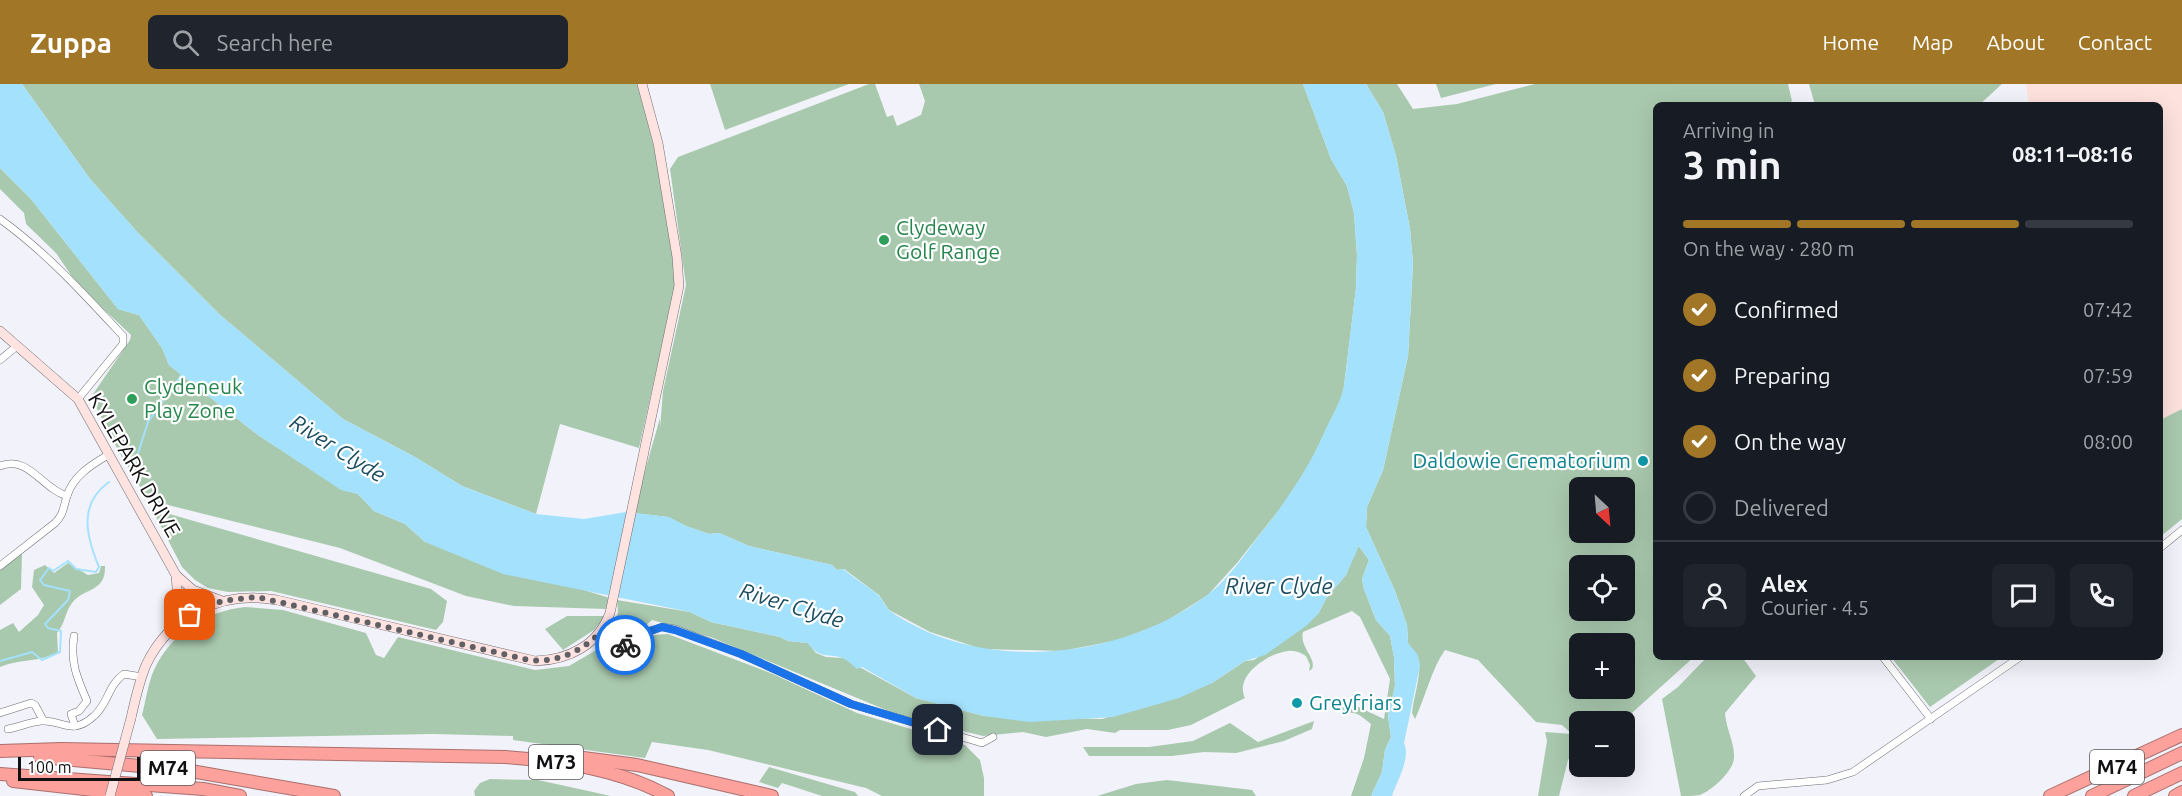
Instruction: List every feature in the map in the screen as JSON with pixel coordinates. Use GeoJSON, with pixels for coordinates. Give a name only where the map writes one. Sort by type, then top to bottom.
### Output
{"type":"FeatureCollection","features":[{"type":"Feature","properties":{"kind":"highway","name":"M74"},"geometry":{"type":"LineString","coordinates":[[2050,796],[2182,735]]}},
{"type":"Feature","properties":{"kind":"highway"},"geometry":{"type":"LineString","coordinates":[[2062,796],[2182,742]]}},
{"type":"Feature","properties":{"kind":"highway"},"geometry":{"type":"LineString","coordinates":[[0,753],[61,749],[557,755],[637,765],[772,796]]}},
{"type":"Feature","properties":{"kind":"highway","name":"M74"},"geometry":{"type":"LineString","coordinates":[[0,753],[185,770],[334,796]]}},
{"type":"Feature","properties":{"kind":"highway","name":"M74"},"geometry":{"type":"LineString","coordinates":[[2092,796],[2182,753]]}},
{"type":"Feature","properties":{"kind":"highway","name":"M73"},"geometry":{"type":"LineString","coordinates":[[465,755],[569,764],[623,777],[668,796]]}},
{"type":"Feature","properties":{"kind":"highway","name":"M74"},"geometry":{"type":"LineString","coordinates":[[2134,796],[2182,773]]}},
{"type":"Feature","properties":{"kind":"highway","name":"M74"},"geometry":{"type":"LineString","coordinates":[[0,774],[203,789],[240,796]]}},
{"type":"Feature","properties":{"kind":"highway"},"geometry":{"type":"LineString","coordinates":[[0,780],[146,796]]}},
{"type":"Feature","properties":{"kind":"highway"},"geometry":{"type":"LineString","coordinates":[[2175,796],[2182,792]]}},
{"type":"Feature","properties":{"kind":"main road"},"geometry":{"type":"LineString","coordinates":[[110,796],[142,677],[152,655],[171,630],[196,611],[222,601],[267,598],[535,661],[568,655],[586,645],[600,633],[610,613],[679,281],[657,143],[642,84]]}},
{"type":"Feature","properties":{"kind":"main road","name":"KYLEPARK DRIVE"},"geometry":{"type":"LineString","coordinates":[[0,331],[78,399],[176,575],[193,590],[222,601]]}},
{"type":"Feature","properties":{"kind":"main road","name":"KYLEPARK DRIVE"},"geometry":{"type":"LineString","coordinates":[[171,630],[178,601],[176,575]]}},
{"type":"Feature","properties":{"kind":"street"},"geometry":{"type":"LineString","coordinates":[[0,219],[24,236],[123,336],[123,344],[78,399]]}},
{"type":"Feature","properties":{"kind":"street"},"geometry":{"type":"LineString","coordinates":[[0,360],[17,346]]}},
{"type":"Feature","properties":{"kind":"street"},"geometry":{"type":"LineString","coordinates":[[0,566],[55,523],[62,515],[67,496],[82,472],[108,455]]}},
{"type":"Feature","properties":{"kind":"street"},"geometry":{"type":"LineString","coordinates":[[0,466],[11,462],[26,466],[67,496]]}},
{"type":"Feature","properties":{"kind":"street"},"geometry":{"type":"LineString","coordinates":[[2163,546],[2182,530]]}},
{"type":"Feature","properties":{"kind":"street"},"geometry":{"type":"LineString","coordinates":[[600,633],[624,645],[662,627],[675,630],[741,654],[851,704],[982,743],[993,737]]}},
{"type":"Feature","properties":{"kind":"street"},"geometry":{"type":"LineString","coordinates":[[74,636],[71,656],[74,672],[87,701],[79,711],[71,714],[75,726]]}},
{"type":"Feature","properties":{"kind":"street"},"geometry":{"type":"LineString","coordinates":[[1885,660],[1931,718]]}},
{"type":"Feature","properties":{"kind":"street"},"geometry":{"type":"LineString","coordinates":[[1744,796],[1758,786],[1827,780],[1853,772],[2016,660]]}},
{"type":"Feature","properties":{"kind":"street"},"geometry":{"type":"LineString","coordinates":[[8,729],[43,720],[75,726],[96,715],[117,679],[124,674],[142,677]]}},
{"type":"Feature","properties":{"kind":"street"},"geometry":{"type":"LineString","coordinates":[[0,713],[31,703],[35,705],[43,720]]}},
{"type":"Feature","properties":{"kind":"shaded area"},"geometry":{"type":"Polygon","coordinates":[[[2026,84],[2182,84],[2182,409],[2163,418],[2163,102],[2029,102],[2026,84]]]}},
{"type":"Feature","properties":{"kind":"green space"},"geometry":{"type":"Polygon","coordinates":[[[22,84],[638,84],[662,184],[675,286],[639,448],[560,424],[536,514],[462,486],[415,457],[343,419],[219,314],[139,234],[90,179],[22,84]]]}},
{"type":"Feature","properties":{"kind":"green space"},"geometry":{"type":"Polygon","coordinates":[[[710,84],[849,84],[725,130],[710,84]]]}},
{"type":"Feature","properties":{"kind":"green space"},"geometry":{"type":"Polygon","coordinates":[[[869,84],[875,84],[887,117],[893,115],[897,126],[921,115],[925,101],[919,84],[1303,84],[1331,159],[1347,186],[1354,213],[1357,255],[1356,288],[1340,405],[1313,459],[1283,505],[1237,563],[1208,595],[1165,622],[1119,640],[1062,651],[982,649],[930,632],[889,610],[879,595],[844,569],[837,570],[832,565],[749,546],[719,533],[709,534],[686,526],[668,517],[633,513],[660,418],[660,428],[663,391],[686,285],[670,169],[678,157],[869,84]]]}},
{"type":"Feature","properties":{"kind":"green space"},"geometry":{"type":"Polygon","coordinates":[[[1366,84],[1397,84],[1413,109],[1457,104],[1535,84],[1788,84],[1790,102],[1653,102],[1653,660],[1691,660],[1634,711],[1569,711],[1569,731],[1562,725],[1536,722],[1478,660],[1445,650],[1436,666],[1415,719],[1412,713],[1419,660],[1408,643],[1407,625],[1395,591],[1366,527],[1367,507],[1383,470],[1408,356],[1413,264],[1410,229],[1396,156],[1383,112],[1366,84]]]}},
{"type":"Feature","properties":{"kind":"green space"},"geometry":{"type":"Polygon","coordinates":[[[1436,84],[1496,84],[1441,98],[1436,84]]]}},
{"type":"Feature","properties":{"kind":"green space"},"geometry":{"type":"Polygon","coordinates":[[[1809,84],[2002,84],[1982,102],[1814,102],[1809,84]]]}},
{"type":"Feature","properties":{"kind":"green space"},"geometry":{"type":"Polygon","coordinates":[[[0,168],[31,199],[118,309],[139,315],[162,348],[169,365],[258,435],[341,489],[358,494],[374,511],[405,524],[425,542],[610,598],[606,609],[514,606],[466,596],[340,548],[148,500],[118,450],[91,397],[130,340],[131,335],[77,284],[56,253],[26,224],[24,213],[0,189],[0,168]]]}},
{"type":"Feature","properties":{"kind":"green space"},"geometry":{"type":"Polygon","coordinates":[[[2182,409],[2182,519],[2163,535],[2163,418],[2182,409]]]}},
{"type":"Feature","properties":{"kind":"green space"},"geometry":{"type":"Polygon","coordinates":[[[152,509],[431,589],[447,601],[443,622],[436,630],[271,591],[228,592],[208,588],[195,580],[182,567],[152,509]]]}},
{"type":"Feature","properties":{"kind":"green space"},"geometry":{"type":"Polygon","coordinates":[[[1358,545],[1369,560],[1362,579],[1364,589],[1376,620],[1390,636],[1394,657],[1395,686],[1388,716],[1391,737],[1385,750],[1382,772],[1371,796],[1351,796],[1364,758],[1371,724],[1355,713],[1344,714],[1341,708],[1352,704],[1384,719],[1390,679],[1360,617],[1352,611],[1303,632],[1303,643],[1312,661],[1312,669],[1309,671],[1310,665],[1306,656],[1298,652],[1288,651],[1271,656],[1248,674],[1243,690],[1245,698],[1191,725],[1168,730],[1120,730],[1115,733],[1087,729],[1046,737],[1023,732],[983,736],[898,715],[713,638],[652,620],[627,641],[613,638],[610,628],[618,613],[617,600],[690,612],[711,622],[780,637],[788,641],[808,643],[816,653],[826,657],[843,658],[916,698],[984,716],[1102,719],[1212,683],[1245,661],[1254,660],[1318,614],[1327,597],[1346,575],[1358,545]]]}},
{"type":"Feature","properties":{"kind":"green space"},"geometry":{"type":"Polygon","coordinates":[[[22,554],[21,589],[0,605],[0,570],[22,554]]]}},
{"type":"Feature","properties":{"kind":"green space"},"geometry":{"type":"Polygon","coordinates":[[[68,563],[88,575],[99,573],[101,566],[105,566],[102,581],[72,603],[57,633],[58,652],[44,658],[0,667],[0,630],[13,623],[19,632],[38,615],[44,605],[32,587],[34,570],[45,565],[54,573],[68,563]]]}},
{"type":"Feature","properties":{"kind":"green space"},"geometry":{"type":"Polygon","coordinates":[[[182,589],[206,601],[181,616],[182,589]]]}},
{"type":"Feature","properties":{"kind":"green space"},"geometry":{"type":"Polygon","coordinates":[[[245,607],[283,610],[366,633],[376,655],[384,658],[398,637],[535,670],[569,666],[603,646],[623,650],[653,635],[668,634],[773,674],[857,713],[965,745],[980,760],[984,778],[984,796],[882,796],[866,788],[708,750],[652,742],[645,758],[513,740],[513,736],[433,734],[157,739],[142,715],[152,675],[161,657],[180,635],[192,626],[217,613],[245,607]]]}},
{"type":"Feature","properties":{"kind":"green space"},"geometry":{"type":"Polygon","coordinates":[[[567,616],[605,616],[594,630],[563,650],[545,629],[567,616]]]}},
{"type":"Feature","properties":{"kind":"green space"},"geometry":{"type":"Polygon","coordinates":[[[1704,660],[1744,660],[1756,676],[1725,713],[1734,752],[1733,763],[1716,785],[1700,795],[1681,796],[1662,699],[1678,687],[1704,660]]]}},
{"type":"Feature","properties":{"kind":"green space"},"geometry":{"type":"Polygon","coordinates":[[[1893,660],[1998,660],[1930,707],[1893,660]]]}},
{"type":"Feature","properties":{"kind":"green space"},"geometry":{"type":"Polygon","coordinates":[[[1314,721],[1312,729],[1284,741],[1236,753],[1089,756],[1083,747],[1149,747],[1193,741],[1230,723],[1258,742],[1314,721]]]}},
{"type":"Feature","properties":{"kind":"green space"},"geometry":{"type":"Polygon","coordinates":[[[1545,732],[1569,734],[1569,759],[1559,796],[1538,796],[1547,741],[1545,732]]]}},
{"type":"Feature","properties":{"kind":"green space"},"geometry":{"type":"Polygon","coordinates":[[[769,767],[855,792],[858,796],[822,796],[782,783],[778,788],[759,782],[769,767]]]}},
{"type":"Feature","properties":{"kind":"green space"},"geometry":{"type":"Polygon","coordinates":[[[490,779],[538,780],[611,796],[475,796],[474,791],[480,783],[490,779]]]}},
{"type":"Feature","properties":{"kind":"green space"},"geometry":{"type":"Polygon","coordinates":[[[1167,780],[1252,790],[1256,796],[1097,796],[1136,784],[1167,780]]]}},
{"type":"Feature","properties":{"kind":"water","name":"River Clyde"},"geometry":{"type":"Polygon","coordinates":[[[0,84],[22,84],[90,179],[139,234],[219,314],[343,419],[415,457],[462,486],[536,514],[584,519],[626,512],[669,517],[686,526],[709,534],[719,533],[749,546],[832,565],[837,570],[843,569],[876,593],[890,611],[930,633],[964,644],[1000,650],[1036,652],[1072,649],[1108,642],[1176,615],[1206,596],[1239,562],[1284,502],[1306,467],[1336,409],[1344,386],[1356,288],[1357,255],[1354,213],[1347,186],[1331,159],[1303,84],[1366,84],[1383,112],[1396,156],[1410,229],[1413,264],[1408,356],[1383,470],[1367,507],[1366,527],[1395,591],[1407,625],[1408,643],[1418,655],[1420,666],[1404,743],[1405,762],[1392,796],[1371,796],[1382,772],[1385,750],[1391,737],[1388,716],[1395,686],[1394,657],[1390,636],[1376,620],[1364,589],[1362,579],[1369,560],[1359,546],[1346,575],[1327,597],[1318,614],[1306,626],[1265,655],[1245,661],[1212,683],[1179,698],[1113,717],[1030,722],[984,716],[916,698],[862,667],[857,669],[841,657],[817,652],[808,643],[788,641],[780,637],[711,622],[690,612],[503,574],[425,542],[405,524],[374,511],[358,494],[341,490],[258,435],[169,365],[162,348],[139,315],[118,309],[31,199],[0,168],[0,84]]]}},
{"type":"Feature","properties":{"kind":"waterway"},"geometry":{"type":"LineString","coordinates":[[135,463],[148,422],[182,374]]}},
{"type":"Feature","properties":{"kind":"waterway"},"geometry":{"type":"LineString","coordinates":[[0,661],[32,652],[42,660],[60,652],[61,631],[48,628],[45,624],[68,600],[70,591],[44,585],[40,580],[49,568],[53,571],[68,561],[76,569],[96,572],[99,567],[88,532],[89,510],[99,491],[109,482]]}},
{"type":"Feature","properties":{"kind":"way so far"},"geometry":{"type":"LineString","coordinates":[[190,615],[222,601],[257,597],[535,661],[553,660],[568,655],[579,650],[600,633],[625,645]]}},
{"type":"Feature","properties":{"kind":"place","name":"Clydeway Golf Range"},"geometry":{"type":"Point","coordinates":[884,240]}},
{"type":"Feature","properties":{"kind":"place","name":"Clydeneuk Play Zone"},"geometry":{"type":"Point","coordinates":[132,399]}},
{"type":"Feature","properties":{"kind":"place","name":"Daldowie Crematorium"},"geometry":{"type":"Point","coordinates":[1643,461]}},
{"type":"Feature","properties":{"kind":"place","name":"Greyfriars"},"geometry":{"type":"Point","coordinates":[1297,703]}},
{"type":"Feature","properties":{"kind":"route"},"geometry":{"type":"LineString","coordinates":[[625,645],[662,627],[675,630],[741,654],[851,704],[938,730]]}}]}
